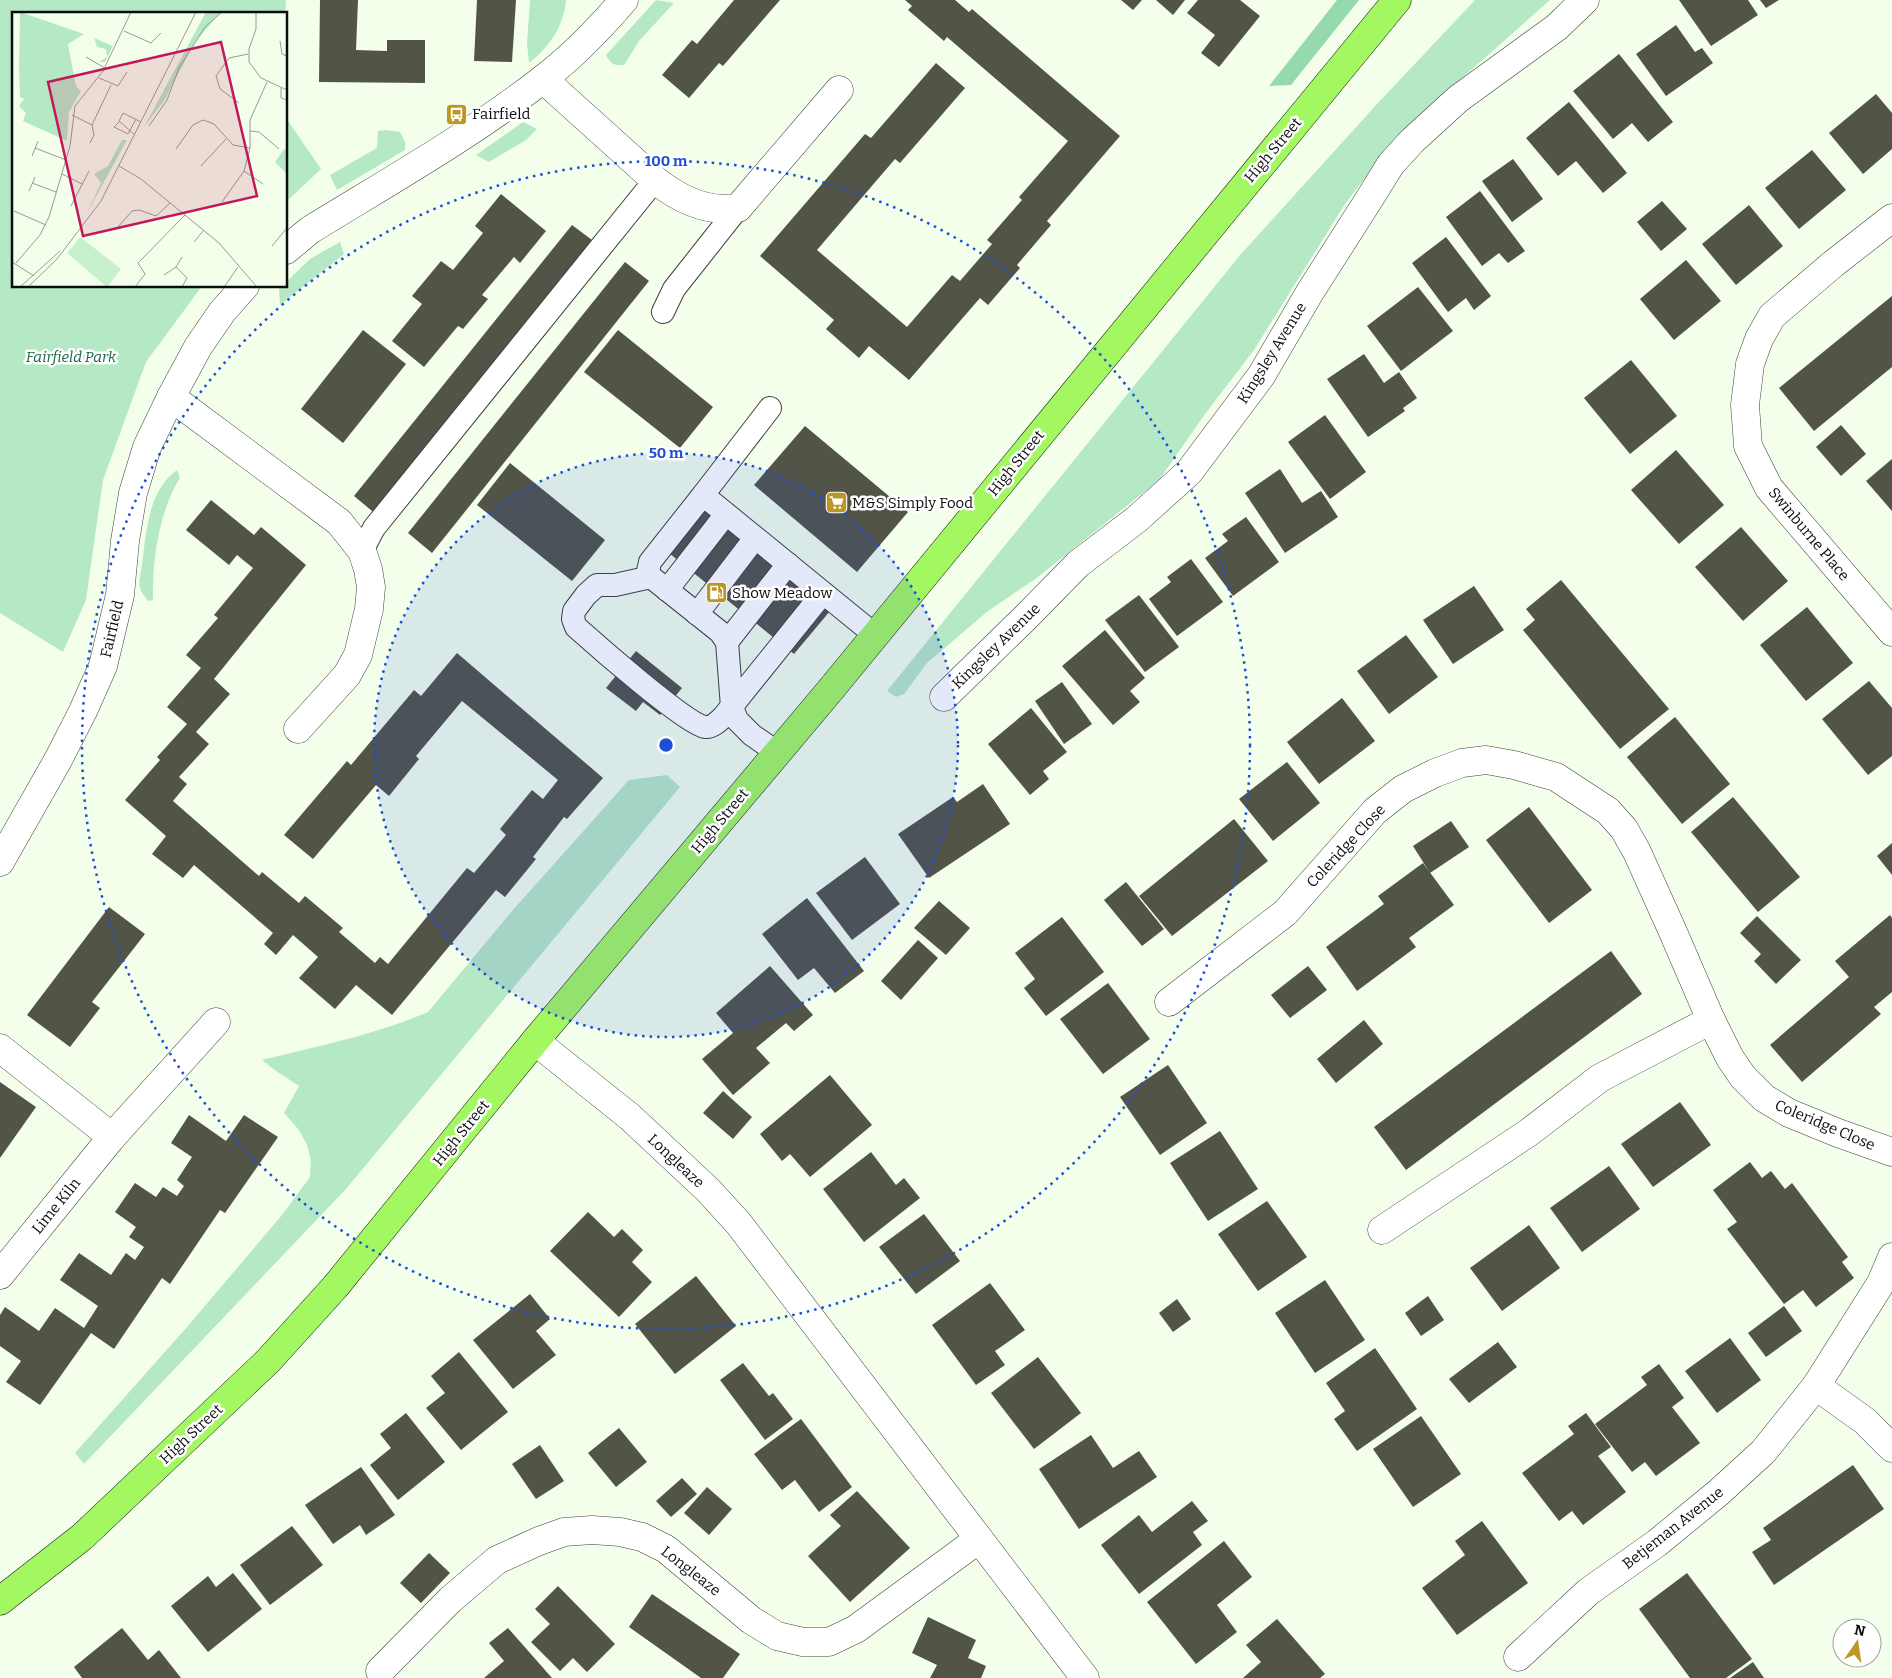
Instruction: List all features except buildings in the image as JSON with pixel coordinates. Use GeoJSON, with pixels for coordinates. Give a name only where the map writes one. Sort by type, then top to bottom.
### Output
{"type":"FeatureCollection","features":[{"type":"Feature","properties":{"kind":"main road","name":"High Street"},"geometry":{"type":"LineString","coordinates":[[0,1600],[82,1537],[268,1361],[335,1287],[535,1041],[778,753],[1397,0]]}},
{"type":"Feature","properties":{"kind":"street"},"geometry":{"type":"LineString","coordinates":[[288,248],[310,230],[468,132],[543,79],[603,24],[624,0]]}},
{"type":"Feature","properties":{"kind":"street","name":"Kingsley Avenue"},"geometry":{"type":"LineString","coordinates":[[944,697],[1026,618],[1078,564],[1137,519],[1188,472],[1261,376],[1310,292],[1382,179],[1412,141],[1458,99],[1557,27],[1586,0]]}},
{"type":"Feature","properties":{"kind":"street"},"geometry":{"type":"LineString","coordinates":[[543,79],[670,192],[710,208],[723,210],[738,208],[839,90]]}},
{"type":"Feature","properties":{"kind":"street","name":"Swinburne Place"},"geometry":{"type":"LineString","coordinates":[[1892,218],[1833,264],[1772,316],[1759,340],[1750,364],[1745,405],[1748,446],[1769,488],[1892,632]]}},
{"type":"Feature","properties":{"kind":"street","name":"Fairfield"},"geometry":{"type":"LineString","coordinates":[[3,850],[79,719],[103,666],[120,595],[125,541],[133,493],[147,447],[198,347],[222,312],[243,288]]}},
{"type":"Feature","properties":{"kind":"street"},"geometry":{"type":"LineString","coordinates":[[171,397],[339,522],[362,551],[368,569],[370,587],[369,609],[358,654],[347,675],[298,729]]}},
{"type":"Feature","properties":{"kind":"street","name":"Coleridge Close"},"geometry":{"type":"LineString","coordinates":[[1169,1002],[1285,913],[1375,811],[1403,789],[1435,772],[1462,763],[1486,760],[1514,765],[1556,777],[1608,811],[1624,829],[1637,852],[1674,932],[1711,1020],[1730,1058],[1743,1077],[1764,1098],[1789,1113],[1892,1152]]}},
{"type":"Feature","properties":{"kind":"street"},"geometry":{"type":"LineString","coordinates":[[1382,1230],[1528,1133],[1600,1078],[1711,1020]]}},
{"type":"Feature","properties":{"kind":"street","name":"Lime Kiln"},"geometry":{"type":"LineString","coordinates":[[0,1275],[112,1137],[216,1022]]}},
{"type":"Feature","properties":{"kind":"street","name":"Longleaze"},"geometry":{"type":"LineString","coordinates":[[535,1041],[630,1117],[709,1192],[739,1224],[1085,1678]]}},
{"type":"Feature","properties":{"kind":"street"},"geometry":{"type":"LineString","coordinates":[[0,1048],[112,1137]]}},
{"type":"Feature","properties":{"kind":"street","name":"Betjeman Avenue"},"geometry":{"type":"LineString","coordinates":[[1518,1658],[1588,1592],[1657,1543],[1718,1493],[1763,1452],[1816,1386],[1881,1283],[1892,1257]]}},
{"type":"Feature","properties":{"kind":"street"},"geometry":{"type":"LineString","coordinates":[[1816,1386],[1865,1421],[1892,1448]]}},
{"type":"Feature","properties":{"kind":"street","name":"Longleaze"},"geometry":{"type":"LineString","coordinates":[[380,1671],[450,1600],[497,1560],[564,1532],[592,1530],[620,1532],[642,1537],[666,1549],[752,1620],[777,1636],[802,1642],[829,1642],[856,1629],[979,1539]]}},
{"type":"Feature","properties":{"kind":"lane"},"geometry":{"type":"LineString","coordinates":[[362,551],[374,528],[655,180]]}},
{"type":"Feature","properties":{"kind":"lane"},"geometry":{"type":"LineString","coordinates":[[663,312],[674,289],[738,208]]}},
{"type":"Feature","properties":{"kind":"lane"},"geometry":{"type":"LineString","coordinates":[[770,408],[650,562],[648,571],[659,583],[720,632],[727,642],[732,707],[737,720],[752,735],[778,753]]}},
{"type":"Feature","properties":{"kind":"lane"},"geometry":{"type":"LineString","coordinates":[[703,495],[875,635]]}},
{"type":"Feature","properties":{"kind":"lane"},"geometry":{"type":"LineString","coordinates":[[726,514],[659,583],[597,585],[586,594],[574,611],[573,619],[576,627],[680,713],[699,725],[708,727],[719,722],[732,707],[823,593]]}},
{"type":"Feature","properties":{"kind":"lane"},"geometry":{"type":"LineString","coordinates":[[698,614],[755,538]]}},
{"type":"Feature","properties":{"kind":"lane"},"geometry":{"type":"LineString","coordinates":[[727,642],[788,564]]}},
{"type":"Feature","properties":{"kind":"green space","name":"Fairfield Park"},"geometry":{"type":"Polygon","coordinates":[[[0,0],[286,0],[285,12],[12,12],[12,288],[201,288],[146,362],[103,480],[86,600],[63,652],[0,613],[0,0]]]}},
{"type":"Feature","properties":{"kind":"green space"},"geometry":{"type":"Polygon","coordinates":[[[530,0],[566,0],[565,10],[559,27],[549,43],[529,63],[527,43],[530,0]]]}},
{"type":"Feature","properties":{"kind":"green space"},"geometry":{"type":"Polygon","coordinates":[[[656,0],[674,3],[639,41],[624,65],[613,64],[606,55],[656,0]]]}},
{"type":"Feature","properties":{"kind":"green space"},"geometry":{"type":"Polygon","coordinates":[[[1337,0],[1359,0],[1291,85],[1269,86],[1337,0]]]}},
{"type":"Feature","properties":{"kind":"green space"},"geometry":{"type":"Polygon","coordinates":[[[1475,0],[1550,0],[1397,136],[1345,204],[1254,350],[1205,414],[1159,480],[1038,577],[988,611],[927,663],[904,694],[896,697],[887,691],[1241,254],[1378,103],[1475,0]]]}},
{"type":"Feature","properties":{"kind":"green space"},"geometry":{"type":"Polygon","coordinates":[[[288,121],[321,169],[288,200],[288,121]]]}},
{"type":"Feature","properties":{"kind":"green space"},"geometry":{"type":"Polygon","coordinates":[[[523,122],[537,129],[526,140],[489,162],[476,155],[523,122]]]}},
{"type":"Feature","properties":{"kind":"green space"},"geometry":{"type":"Polygon","coordinates":[[[378,131],[400,132],[405,142],[405,150],[337,190],[330,175],[377,148],[378,131]]]}},
{"type":"Feature","properties":{"kind":"green space"},"geometry":{"type":"Polygon","coordinates":[[[340,242],[344,254],[280,305],[279,289],[288,288],[288,280],[310,259],[340,242]]]}},
{"type":"Feature","properties":{"kind":"green space"},"geometry":{"type":"Polygon","coordinates":[[[177,470],[180,478],[167,506],[158,537],[153,600],[148,601],[139,583],[150,513],[160,489],[177,470]]]}},
{"type":"Feature","properties":{"kind":"green space"},"geometry":{"type":"Polygon","coordinates":[[[667,775],[680,787],[346,1189],[84,1464],[75,1453],[187,1327],[282,1215],[310,1177],[311,1161],[307,1145],[299,1130],[284,1113],[299,1086],[262,1060],[367,1034],[428,1012],[512,911],[629,780],[667,775]]]}},
{"type":"Feature","properties":{"kind":"place","name":"Fairfield"},"geometry":{"type":"Point","coordinates":[456,114]}},
{"type":"Feature","properties":{"kind":"place","name":"M&S Simply Food"},"geometry":{"type":"Point","coordinates":[836,503]}},
{"type":"Feature","properties":{"kind":"place","name":"Show Meadow"},"geometry":{"type":"Point","coordinates":[716,593]}}]}
